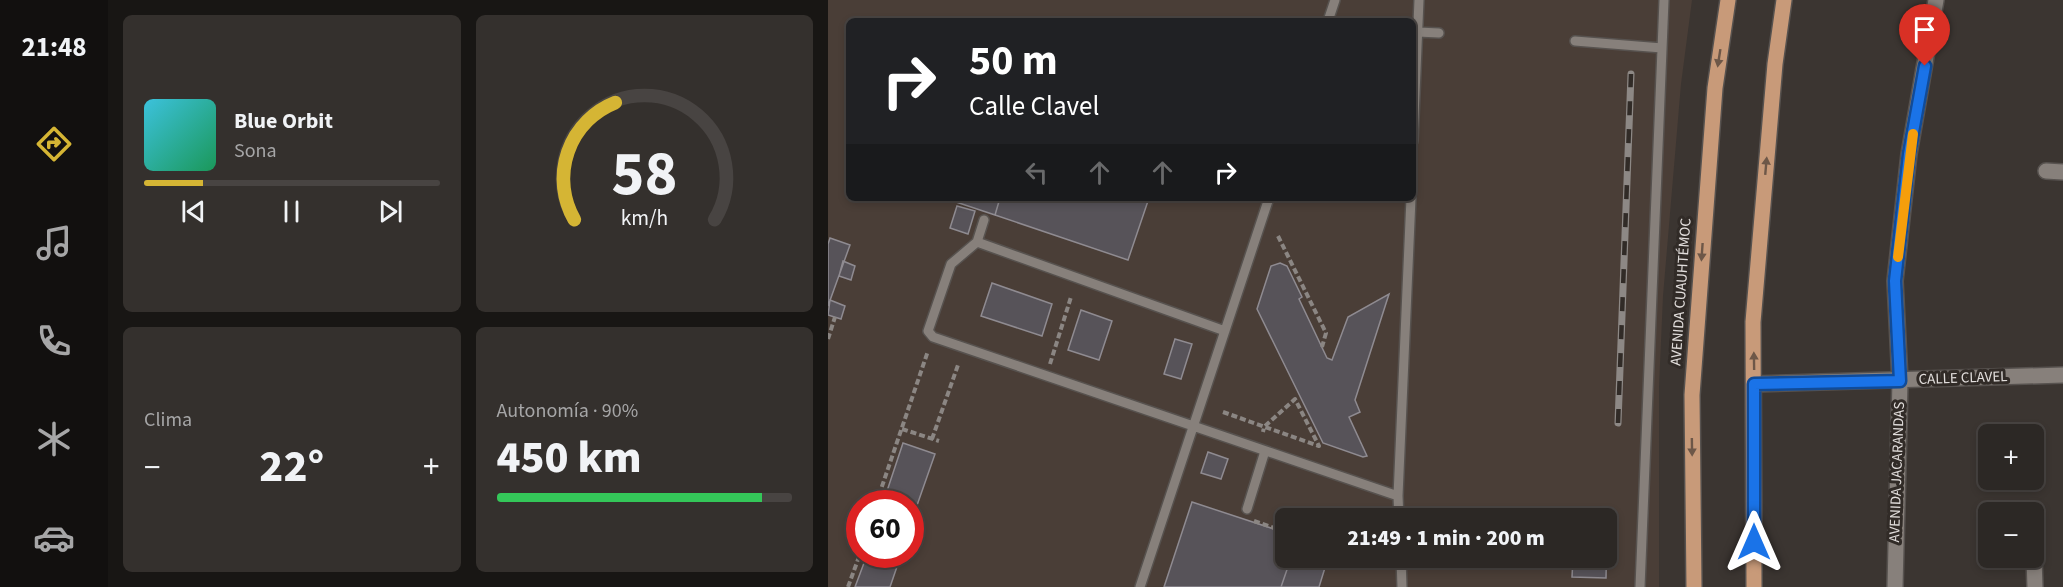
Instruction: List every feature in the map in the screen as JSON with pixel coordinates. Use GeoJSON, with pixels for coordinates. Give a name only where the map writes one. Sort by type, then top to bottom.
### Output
{"type":"FeatureCollection","features":[{"type":"Feature","properties":{"kind":"main road","name":"AVENIDA CUAUHTÉMOC"},"geometry":{"type":"LineString","coordinates":[[1694,587],[1692,395],[1715,88],[1728,0]]}},
{"type":"Feature","properties":{"kind":"main road"},"geometry":{"type":"LineString","coordinates":[[1754,587],[1754,322],[1775,64],[1784,0]]}},
{"type":"Feature","properties":{"kind":"main road","name":"AVENIDA JACARANDAS"},"geometry":{"type":"LineString","coordinates":[[1895,587],[1900,381],[1895,281],[1909,154],[1936,0]]}},
{"type":"Feature","properties":{"kind":"main road"},"geometry":{"type":"LineString","coordinates":[[2046,171],[2063,172]]}},
{"type":"Feature","properties":{"kind":"main road","name":"CALLE CLAVEL"},"geometry":{"type":"LineString","coordinates":[[1754,384],[2063,375]]}},
{"type":"Feature","properties":{"kind":"main road"},"geometry":{"type":"LineString","coordinates":[[2034,568],[2035,587]]}},
{"type":"Feature","properties":{"kind":"lane"},"geometry":{"type":"LineString","coordinates":[[1329,18],[1335,0]]}},
{"type":"Feature","properties":{"kind":"lane"},"geometry":{"type":"LineString","coordinates":[[1416,76],[1419,0]]}},
{"type":"Feature","properties":{"kind":"lane"},"geometry":{"type":"LineString","coordinates":[[1640,587],[1664,0]]}},
{"type":"Feature","properties":{"kind":"lane"},"geometry":{"type":"LineString","coordinates":[[1418,32],[1439,33]]}},
{"type":"Feature","properties":{"kind":"lane"},"geometry":{"type":"LineString","coordinates":[[1575,41],[1662,48]]}},
{"type":"Feature","properties":{"kind":"lane"},"geometry":{"type":"LineString","coordinates":[[1140,587],[1268,201]]}},
{"type":"Feature","properties":{"kind":"lane"},"geometry":{"type":"LineString","coordinates":[[1399,508],[1411,201]]}},
{"type":"Feature","properties":{"kind":"lane"},"geometry":{"type":"LineString","coordinates":[[984,220],[977,242],[951,264],[928,331],[933,337],[1398,496]]}},
{"type":"Feature","properties":{"kind":"lane"},"geometry":{"type":"LineString","coordinates":[[977,242],[1226,331]]}},
{"type":"Feature","properties":{"kind":"lane"},"geometry":{"type":"LineString","coordinates":[[1245,513],[1265,451]]}},
{"type":"Feature","properties":{"kind":"lane"},"geometry":{"type":"LineString","coordinates":[[1401,568],[1402,587]]}},
{"type":"Feature","properties":{"kind":"path"},"geometry":{"type":"LineString","coordinates":[[1278,236],[1326,333],[1322,346]]}},
{"type":"Feature","properties":{"kind":"path"},"geometry":{"type":"LineString","coordinates":[[1050,364],[1071,297]]}},
{"type":"Feature","properties":{"kind":"path"},"geometry":{"type":"LineString","coordinates":[[828,339],[835,317]]}},
{"type":"Feature","properties":{"kind":"path"},"geometry":{"type":"LineString","coordinates":[[881,490],[933,337]]}},
{"type":"Feature","properties":{"kind":"path"},"geometry":{"type":"LineString","coordinates":[[932,439],[958,365]]}},
{"type":"Feature","properties":{"kind":"path"},"geometry":{"type":"LineString","coordinates":[[1223,412],[1264,427],[1319,446],[1295,399],[1264,427],[1263,432]]}},
{"type":"Feature","properties":{"kind":"path"},"geometry":{"type":"LineString","coordinates":[[902,429],[939,441]]}},
{"type":"Feature","properties":{"kind":"path"},"geometry":{"type":"LineString","coordinates":[[1245,513],[1275,527]]}},
{"type":"Feature","properties":{"kind":"path"},"geometry":{"type":"LineString","coordinates":[[848,587],[855,568]]}},
{"type":"Feature","properties":{"kind":"shaded area"},"geometry":{"type":"Polygon","coordinates":[[[828,0],[1692,0],[1681,84],[1663,296],[1659,387],[1659,587],[828,587],[828,0]]]}},
{"type":"Feature","properties":{"kind":"building"},"geometry":{"type":"Polygon","coordinates":[[[956,201],[999,201],[995,215],[956,201]]]}},
{"type":"Feature","properties":{"kind":"building"},"geometry":{"type":"Polygon","coordinates":[[[999,201],[1148,201],[1128,260],[995,215],[999,201]]]}},
{"type":"Feature","properties":{"kind":"building"},"geometry":{"type":"Polygon","coordinates":[[[957,206],[975,211],[968,234],[950,228],[957,206]]]}},
{"type":"Feature","properties":{"kind":"building"},"geometry":{"type":"Polygon","coordinates":[[[830,238],[850,245],[828,306],[828,244],[830,238]]]}},
{"type":"Feature","properties":{"kind":"building"},"geometry":{"type":"Polygon","coordinates":[[[843,261],[855,266],[851,280],[839,276],[843,261]]]}},
{"type":"Feature","properties":{"kind":"building"},"geometry":{"type":"Polygon","coordinates":[[[1280,263],[1287,266],[1302,297],[1299,299],[1327,358],[1332,360],[1348,317],[1389,294],[1355,400],[1360,412],[1349,417],[1367,456],[1363,457],[1323,443],[1257,309],[1271,266],[1280,263]]]}},
{"type":"Feature","properties":{"kind":"building"},"geometry":{"type":"Polygon","coordinates":[[[992,283],[1052,304],[1042,336],[981,316],[992,283]]]}},
{"type":"Feature","properties":{"kind":"building"},"geometry":{"type":"Polygon","coordinates":[[[830,300],[845,306],[841,319],[828,315],[830,300]]]}},
{"type":"Feature","properties":{"kind":"building"},"geometry":{"type":"Polygon","coordinates":[[[1081,310],[1112,321],[1099,360],[1068,350],[1081,310]]]}},
{"type":"Feature","properties":{"kind":"building"},"geometry":{"type":"Polygon","coordinates":[[[1175,339],[1192,344],[1181,379],[1164,374],[1175,339]]]}},
{"type":"Feature","properties":{"kind":"building"},"geometry":{"type":"Polygon","coordinates":[[[903,443],[935,454],[922,490],[887,490],[903,443]]]}},
{"type":"Feature","properties":{"kind":"building"},"geometry":{"type":"Polygon","coordinates":[[[1208,452],[1228,459],[1221,479],[1201,473],[1208,452]]]}},
{"type":"Feature","properties":{"kind":"building"},"geometry":{"type":"Polygon","coordinates":[[[1192,502],[1275,529],[1275,568],[1288,568],[1281,587],[1164,587],[1192,502]]]}},
{"type":"Feature","properties":{"kind":"building"},"geometry":{"type":"Polygon","coordinates":[[[862,568],[897,568],[890,587],[855,587],[862,568]]]}},
{"type":"Feature","properties":{"kind":"building"},"geometry":{"type":"Polygon","coordinates":[[[1288,568],[1325,568],[1319,587],[1281,587],[1288,568]]]}},
{"type":"Feature","properties":{"kind":"building"},"geometry":{"type":"Polygon","coordinates":[[[1572,568],[1606,568],[1606,578],[1572,577],[1572,568]]]}},
{"type":"Feature","properties":{"kind":"railway"},"geometry":{"type":"LineString","coordinates":[[1618,423],[1631,74]]}},
{"type":"Feature","properties":{"kind":"slow traffic"},"geometry":{"type":"LineString","coordinates":[[1898,257],[1913,134]]}},
{"type":"Feature","properties":{"kind":"route"},"geometry":{"type":"LineString","coordinates":[[1754,542],[1754,384],[1900,381],[1895,281],[1909,154],[1925,66]]}}]}
